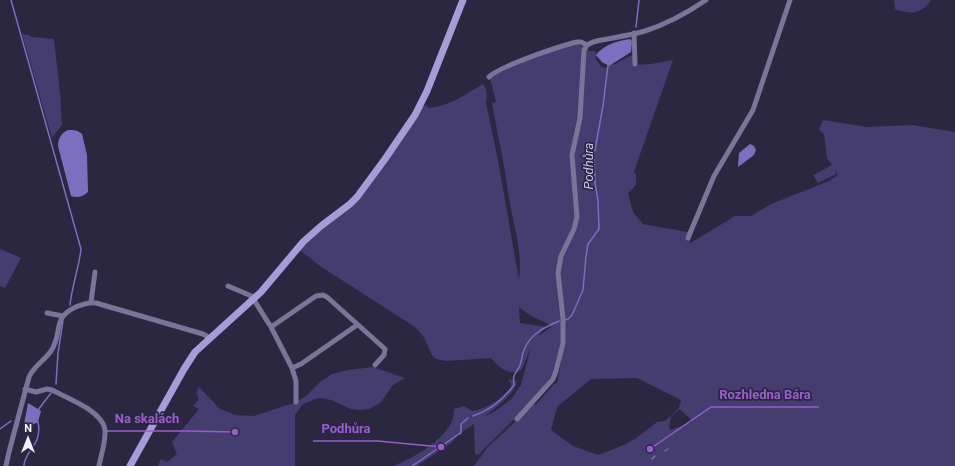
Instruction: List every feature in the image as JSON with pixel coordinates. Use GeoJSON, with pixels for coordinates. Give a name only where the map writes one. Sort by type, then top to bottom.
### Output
{"type":"FeatureCollection","features":[{"type":"Feature","properties":{"kind":"main road"},"geometry":{"type":"LineString","coordinates":[[130,466],[187,363],[199,348],[255,299],[303,242],[358,197],[403,134],[422,102],[463,0]]}},
{"type":"Feature","properties":{"kind":"street"},"geometry":{"type":"LineString","coordinates":[[517,419],[553,379],[563,343],[563,324],[558,273],[561,256],[576,225],[577,217],[572,155],[580,118],[584,50],[587,45],[593,42],[653,28],[690,12],[706,0]]}},
{"type":"Feature","properties":{"kind":"street"},"geometry":{"type":"LineString","coordinates":[[688,238],[714,176],[754,110],[790,0]]}},
{"type":"Feature","properties":{"kind":"street"},"geometry":{"type":"LineString","coordinates":[[634,33],[635,64]]}},
{"type":"Feature","properties":{"kind":"street"},"geometry":{"type":"LineString","coordinates":[[489,78],[505,68],[546,52],[576,42],[581,42],[587,45]]}},
{"type":"Feature","properties":{"kind":"street"},"geometry":{"type":"LineString","coordinates":[[91,302],[95,272]]}},
{"type":"Feature","properties":{"kind":"street"},"geometry":{"type":"LineString","coordinates":[[228,286],[255,299],[292,368],[296,381],[296,402]]}},
{"type":"Feature","properties":{"kind":"street"},"geometry":{"type":"LineString","coordinates":[[271,328],[321,294],[327,297],[385,349],[384,355],[375,365]]}},
{"type":"Feature","properties":{"kind":"street"},"geometry":{"type":"LineString","coordinates":[[6,466],[25,389],[33,369],[53,347],[63,316],[68,310],[91,302],[108,305],[203,334],[210,338]]}},
{"type":"Feature","properties":{"kind":"street"},"geometry":{"type":"LineString","coordinates":[[47,313],[63,316]]}},
{"type":"Feature","properties":{"kind":"street"},"geometry":{"type":"LineString","coordinates":[[292,368],[301,364],[357,325]]}},
{"type":"Feature","properties":{"kind":"street"},"geometry":{"type":"LineString","coordinates":[[25,389],[36,392],[47,389],[52,390],[88,408],[99,418],[104,426],[105,433],[99,466]]}},
{"type":"Feature","properties":{"kind":"shaded area"},"geometry":{"type":"Polygon","coordinates":[[[894,0],[931,0],[920,11],[906,12],[895,9],[894,0]]]}},
{"type":"Feature","properties":{"kind":"shaded area"},"geometry":{"type":"Polygon","coordinates":[[[22,34],[29,35],[31,37],[54,39],[62,125],[52,138],[22,34]]]}},
{"type":"Feature","properties":{"kind":"shaded area"},"geometry":{"type":"Polygon","coordinates":[[[630,39],[632,41],[631,52],[609,66],[602,62],[596,55],[607,46],[616,42],[630,39]]]}},
{"type":"Feature","properties":{"kind":"shaded area"},"geometry":{"type":"Polygon","coordinates":[[[577,44],[588,49],[588,51],[596,51],[596,60],[602,67],[608,68],[608,65],[615,64],[632,55],[634,65],[673,60],[636,166],[634,173],[636,173],[636,185],[628,193],[633,212],[643,224],[693,233],[689,244],[735,216],[751,216],[771,204],[829,181],[838,175],[835,170],[836,174],[818,183],[813,175],[832,165],[827,158],[824,134],[819,129],[823,120],[867,127],[912,125],[955,132],[955,466],[474,466],[487,448],[534,404],[536,405],[554,384],[557,383],[565,339],[562,300],[558,300],[563,335],[553,374],[527,406],[478,455],[475,454],[474,424],[459,434],[451,443],[417,466],[394,466],[413,457],[433,444],[448,428],[453,419],[454,409],[464,406],[472,411],[477,410],[488,406],[498,399],[511,387],[511,383],[508,379],[517,381],[512,392],[484,417],[497,410],[511,399],[521,385],[531,347],[522,369],[513,372],[509,372],[501,368],[491,358],[446,361],[436,359],[432,355],[423,336],[415,327],[320,266],[300,250],[300,246],[345,209],[423,106],[427,105],[428,108],[442,106],[483,84],[487,95],[486,103],[498,160],[519,280],[520,257],[492,103],[496,102],[490,78],[500,72],[543,54],[577,44]],[[519,307],[520,323],[545,327],[539,336],[551,327],[551,325],[531,316],[519,307]],[[637,378],[591,379],[557,407],[551,430],[573,446],[598,455],[635,439],[657,422],[665,421],[679,408],[681,400],[637,378]],[[680,409],[671,416],[669,428],[671,430],[692,422],[690,418],[680,409]]]}},
{"type":"Feature","properties":{"kind":"shaded area"},"geometry":{"type":"Polygon","coordinates":[[[68,130],[74,130],[82,134],[87,155],[88,192],[80,197],[71,196],[58,146],[60,136],[68,130]]]}},
{"type":"Feature","properties":{"kind":"shaded area"},"geometry":{"type":"Polygon","coordinates":[[[750,144],[754,146],[756,150],[754,155],[738,167],[739,153],[750,144]]]}},
{"type":"Feature","properties":{"kind":"shaded area"},"geometry":{"type":"Polygon","coordinates":[[[0,249],[21,258],[5,288],[0,286],[0,249]]]}},
{"type":"Feature","properties":{"kind":"shaded area"},"geometry":{"type":"Polygon","coordinates":[[[373,367],[405,378],[393,385],[381,402],[369,409],[351,409],[331,400],[321,398],[302,405],[295,415],[295,466],[158,466],[161,459],[167,462],[177,454],[172,442],[199,409],[193,406],[199,399],[197,396],[198,394],[196,393],[199,387],[220,409],[236,415],[254,416],[294,403],[306,396],[320,382],[332,374],[348,370],[373,367]]]}},
{"type":"Feature","properties":{"kind":"shaded area"},"geometry":{"type":"Polygon","coordinates":[[[28,403],[41,411],[38,422],[32,425],[24,424],[28,403]]]}},
{"type":"Feature","properties":{"kind":"waterway"},"geometry":{"type":"LineString","coordinates":[[11,0],[81,249],[70,305]]}},
{"type":"Feature","properties":{"kind":"waterway","name":"Podhůra"},"geometry":{"type":"LineString","coordinates":[[636,27],[639,0]]}},
{"type":"Feature","properties":{"kind":"waterway","name":"Podhůra"},"geometry":{"type":"LineString","coordinates":[[565,320],[572,315],[583,290],[588,244],[599,229],[594,155],[603,106],[608,65]]}},
{"type":"Feature","properties":{"kind":"waterway"},"geometry":{"type":"LineString","coordinates":[[56,384],[58,353],[63,321]]}},
{"type":"Feature","properties":{"kind":"waterway","name":"Podhůra"},"geometry":{"type":"LineString","coordinates":[[473,416],[491,408],[505,395],[514,385],[514,376],[520,365],[527,344],[534,335],[559,321]]}},
{"type":"Feature","properties":{"kind":"waterway"},"geometry":{"type":"LineString","coordinates":[[38,410],[51,393]]}},
{"type":"Feature","properties":{"kind":"waterway","name":"Podhůra"},"geometry":{"type":"LineString","coordinates":[[412,466],[461,433],[461,424],[468,418]]}},
{"type":"Feature","properties":{"kind":"waterway"},"geometry":{"type":"LineString","coordinates":[[0,429],[11,421]]}},
{"type":"Feature","properties":{"kind":"waterway"},"geometry":{"type":"LineString","coordinates":[[24,466],[27,456],[38,436],[38,422]]}},
{"type":"Feature","properties":{"kind":"waterway"},"geometry":{"type":"LineString","coordinates":[[652,459],[655,456]]}},
{"type":"Feature","properties":{"kind":"place","name":"Na skalách"},"geometry":{"type":"Point","coordinates":[235,432]}},
{"type":"Feature","properties":{"kind":"place","name":"Podhůra"},"geometry":{"type":"Point","coordinates":[441,447]}},
{"type":"Feature","properties":{"kind":"place","name":"Rozhledna Bára"},"geometry":{"type":"Point","coordinates":[650,449]}}]}
